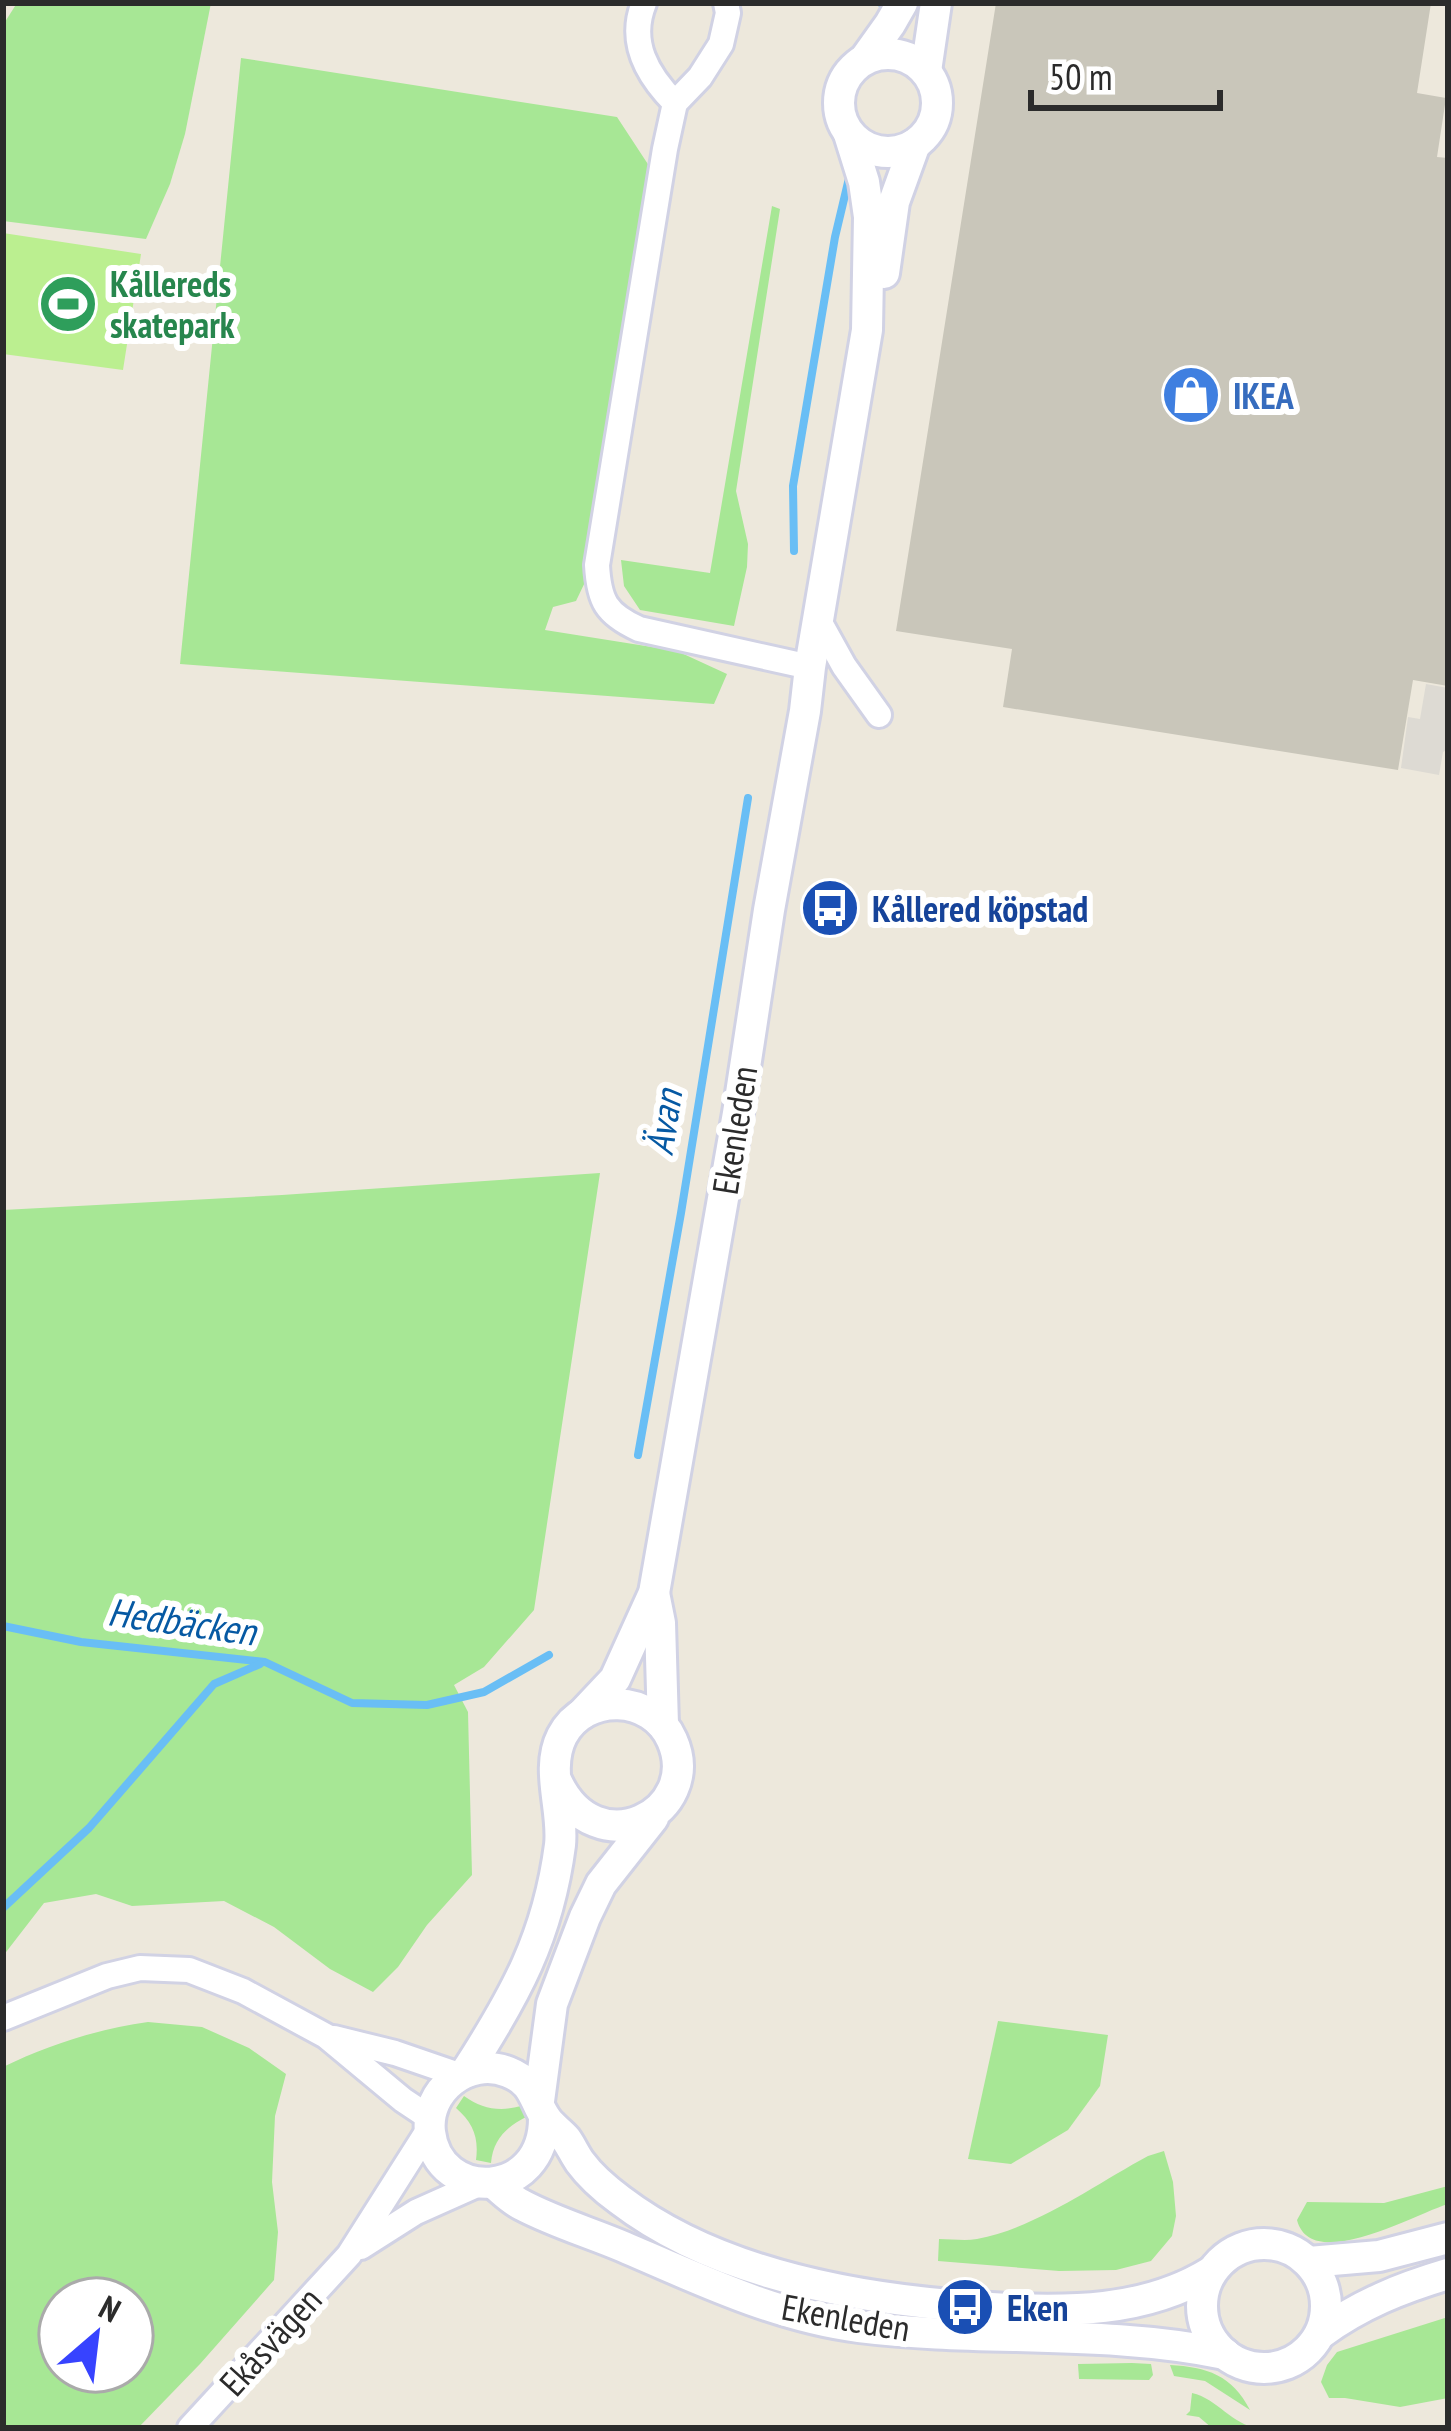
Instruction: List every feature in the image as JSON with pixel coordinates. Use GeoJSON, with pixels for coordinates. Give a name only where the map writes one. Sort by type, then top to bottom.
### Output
{"type":"FeatureCollection","features":[{"type":"Feature","properties":{"kind":"street"},"geometry":{"type":"LineString","coordinates":[[644,3],[638,49],[647,69],[674,103]]}},
{"type":"Feature","properties":{"kind":"street"},"geometry":{"type":"LineString","coordinates":[[726,3],[722,44],[700,77],[674,103],[596,565],[598,590],[605,606],[640,629],[810,667]]}},
{"type":"Feature","properties":{"kind":"street","name":"Ekenleden"},"geometry":{"type":"LineString","coordinates":[[583,1713],[614,1679],[654,1593],[867,330],[869,217],[864,182],[838,107],[839,93],[844,79],[865,58],[902,3]]}},
{"type":"Feature","properties":{"kind":"street","name":"Ekenleden"},"geometry":{"type":"LineString","coordinates":[[867,330],[883,283],[894,202],[915,144],[935,117],[935,88],[926,71],[936,3]]}},
{"type":"Feature","properties":{"kind":"street"},"geometry":{"type":"LineString","coordinates":[[865,58],[904,56],[926,71]]}},
{"type":"Feature","properties":{"kind":"street"},"geometry":{"type":"LineString","coordinates":[[849,134],[873,150],[902,150],[915,144]]}},
{"type":"Feature","properties":{"kind":"street"},"geometry":{"type":"LineString","coordinates":[[818,619],[879,715]]}},
{"type":"Feature","properties":{"kind":"street","name":"Ekenleden"},"geometry":{"type":"LineString","coordinates":[[654,1593],[660,1623],[663,1725]]}},
{"type":"Feature","properties":{"kind":"street"},"geometry":{"type":"LineString","coordinates":[[3,2018],[106,1976],[140,1968],[189,1970],[326,2036],[430,2124],[438,2095],[462,2074],[505,2012],[534,1953],[561,1839],[556,1750],[562,1735],[583,1713],[599,1706],[634,1706],[650,1713],[673,1741],[676,1777],[660,1808],[601,1884],[552,2004],[541,2147],[533,2161],[508,2179],[487,2183]]}},
{"type":"Feature","properties":{"kind":"street"},"geometry":{"type":"LineString","coordinates":[[556,1780],[576,1811],[609,1826],[628,1825],[660,1808]]}},
{"type":"Feature","properties":{"kind":"street"},"geometry":{"type":"LineString","coordinates":[[326,2036],[462,2074]]}},
{"type":"Feature","properties":{"kind":"street","name":"Ekenleden"},"geometry":{"type":"LineString","coordinates":[[462,2074],[494,2068],[508,2072],[531,2089],[541,2109],[603,2187],[678,2237],[752,2266],[867,2296],[1062,2312],[1115,2307],[1190,2285],[1211,2272]]}},
{"type":"Feature","properties":{"kind":"street","name":"Ekenleden"},"geometry":{"type":"LineString","coordinates":[[430,2124],[435,2150],[462,2178],[487,2183],[519,2204],[777,2307],[853,2326],[1103,2339],[1225,2354]]}},
{"type":"Feature","properties":{"kind":"street","name":"Ekåsvägen"},"geometry":{"type":"LineString","coordinates":[[190,2428],[349,2255],[430,2124]]}},
{"type":"Feature","properties":{"kind":"street","name":"Ekåsvägen"},"geometry":{"type":"LineString","coordinates":[[349,2255],[416,2212],[487,2183]]}},
{"type":"Feature","properties":{"kind":"street"},"geometry":{"type":"LineString","coordinates":[[1309,2262],[1379,2256],[1448,2238]]}},
{"type":"Feature","properties":{"kind":"street"},"geometry":{"type":"LineString","coordinates":[[1321,2332],[1327,2299],[1323,2283],[1309,2262],[1288,2247],[1255,2244],[1232,2252],[1211,2272],[1203,2293],[1202,2316],[1210,2337],[1237,2362],[1270,2368],[1303,2355],[1321,2332],[1370,2302],[1448,2274]]}},
{"type":"Feature","properties":{"kind":"green space"},"geometry":{"type":"Polygon","coordinates":[[[17,3],[211,3],[185,134],[146,239],[3,221],[3,25],[17,3]]]}},
{"type":"Feature","properties":{"kind":"green space"},"geometry":{"type":"Polygon","coordinates":[[[241,58],[617,117],[657,178],[587,578],[576,601],[553,607],[545,630],[677,651],[727,674],[714,704],[180,664],[241,58]]]}},
{"type":"Feature","properties":{"kind":"green space"},"geometry":{"type":"Polygon","coordinates":[[[772,206],[780,209],[736,491],[748,544],[734,626],[640,610],[624,586],[621,560],[710,573],[772,206]]]}},
{"type":"Feature","properties":{"kind":"green space","name":"Kållereds skatepark"},"geometry":{"type":"Polygon","coordinates":[[[3,233],[141,254],[123,370],[3,354],[3,233]]]}},
{"type":"Feature","properties":{"kind":"green space"},"geometry":{"type":"Polygon","coordinates":[[[600,1173],[534,1610],[484,1667],[454,1685],[468,1712],[472,1875],[373,1992],[330,1969],[274,1927],[224,1901],[132,1906],[96,1894],[44,1903],[3,1956],[3,1210],[600,1173]]]}},
{"type":"Feature","properties":{"kind":"green space"},"geometry":{"type":"Polygon","coordinates":[[[998,2021],[1108,2035],[1100,2086],[1068,2130],[1011,2164],[968,2159],[998,2021]]]}},
{"type":"Feature","properties":{"kind":"green space"},"geometry":{"type":"Polygon","coordinates":[[[148,2022],[202,2027],[249,2048],[286,2074],[275,2116],[272,2182],[278,2232],[274,2280],[138,2428],[3,2428],[3,2067],[74,2039],[148,2022]]]}},
{"type":"Feature","properties":{"kind":"green space"},"geometry":{"type":"Polygon","coordinates":[[[464,2096],[491,2108],[521,2106],[526,2117],[502,2135],[491,2163],[476,2160],[473,2131],[456,2108],[464,2096]]]}},
{"type":"Feature","properties":{"kind":"green space"},"geometry":{"type":"Polygon","coordinates":[[[1164,2151],[1176,2216],[1172,2236],[1151,2261],[1116,2270],[1059,2271],[938,2261],[939,2239],[977,2239],[1021,2225],[1164,2151]]]}},
{"type":"Feature","properties":{"kind":"green space"},"geometry":{"type":"Polygon","coordinates":[[[1448,2186],[1448,2204],[1365,2236],[1322,2242],[1306,2235],[1297,2220],[1307,2202],[1384,2203],[1448,2186]]]}},
{"type":"Feature","properties":{"kind":"green space"},"geometry":{"type":"Polygon","coordinates":[[[1448,2317],[1448,2398],[1400,2407],[1329,2398],[1321,2382],[1337,2352],[1448,2317]]]}},
{"type":"Feature","properties":{"kind":"green space"},"geometry":{"type":"Polygon","coordinates":[[[1078,2364],[1151,2364],[1153,2375],[1149,2380],[1079,2379],[1078,2364]]]}},
{"type":"Feature","properties":{"kind":"green space"},"geometry":{"type":"Polygon","coordinates":[[[1170,2365],[1217,2375],[1235,2388],[1250,2410],[1205,2381],[1174,2376],[1170,2365]]]}},
{"type":"Feature","properties":{"kind":"green space"},"geometry":{"type":"Polygon","coordinates":[[[1192,2393],[1258,2428],[1212,2428],[1199,2417],[1186,2415],[1192,2393]]]}},
{"type":"Feature","properties":{"kind":"shaded area"},"geometry":{"type":"Polygon","coordinates":[[[1426,684],[1448,688],[1448,749],[1443,752],[1439,775],[1401,768],[1408,717],[1420,719],[1426,684]]]}},
{"type":"Feature","properties":{"kind":"building","name":"IKEA"},"geometry":{"type":"Polygon","coordinates":[[[996,3],[1431,3],[1417,93],[1446,98],[1437,157],[1448,158],[1448,686],[1413,680],[1398,770],[1003,707],[1012,649],[896,631],[996,3]]]}},
{"type":"Feature","properties":{"kind":"waterway","name":"Ävan"},"geometry":{"type":"LineString","coordinates":[[794,551],[793,486],[850,174]]}},
{"type":"Feature","properties":{"kind":"waterway","name":"Ävan"},"geometry":{"type":"LineString","coordinates":[[638,1455],[748,798]]}},
{"type":"Feature","properties":{"kind":"waterway","name":"Hedbäcken"},"geometry":{"type":"LineString","coordinates":[[3,1626],[81,1642],[265,1662],[352,1703],[427,1705],[484,1692],[549,1655]]}},
{"type":"Feature","properties":{"kind":"waterway"},"geometry":{"type":"LineString","coordinates":[[3,1908],[89,1828],[214,1684],[260,1664]]}},
{"type":"Feature","properties":{"kind":"place","name":"Kållereds skatepark"},"geometry":{"type":"Point","coordinates":[68,304]}},
{"type":"Feature","properties":{"kind":"place","name":"IKEA"},"geometry":{"type":"Point","coordinates":[1191,395]}},
{"type":"Feature","properties":{"kind":"place","name":"Kållered köpstad"},"geometry":{"type":"Point","coordinates":[830,908]}},
{"type":"Feature","properties":{"kind":"place","name":"Eken"},"geometry":{"type":"Point","coordinates":[965,2307]}}]}
